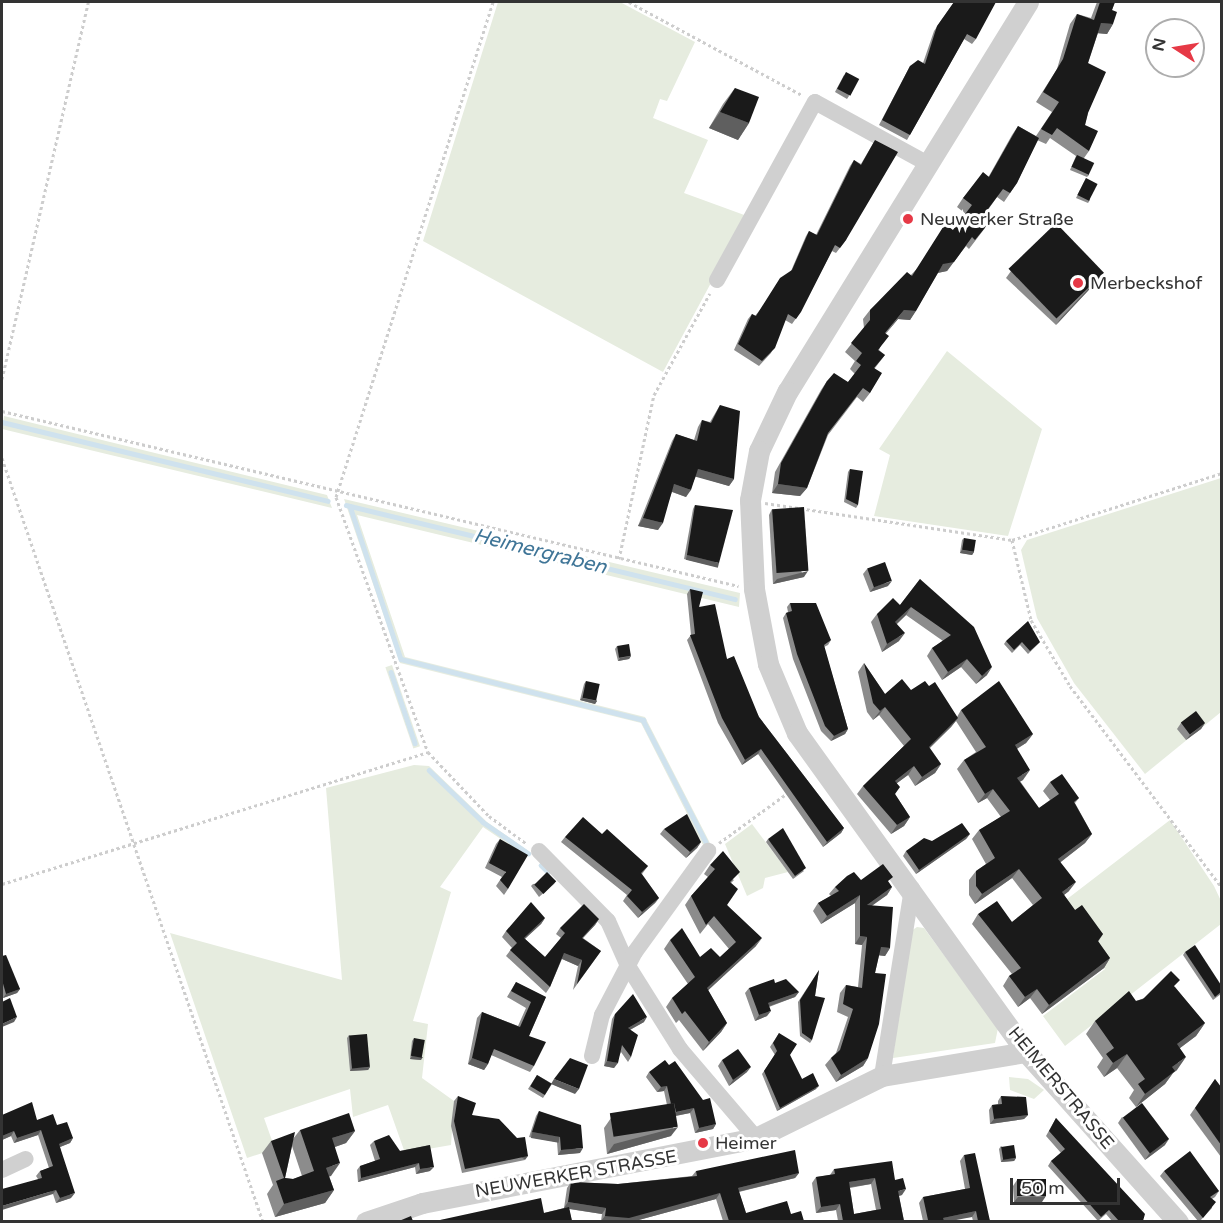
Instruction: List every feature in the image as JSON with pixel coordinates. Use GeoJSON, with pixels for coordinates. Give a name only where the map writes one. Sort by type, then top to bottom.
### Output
{"type":"FeatureCollection","features":[{"type":"Feature","properties":{"kind":"street"},"geometry":{"type":"LineString","coordinates":[[882,1076],[912,888],[797,733],[768,664],[754,589],[750,500],[759,451],[787,392],[930,165],[1028,2]]}},
{"type":"Feature","properties":{"kind":"street"},"geometry":{"type":"LineString","coordinates":[[717,280],[815,102],[930,165]]}},
{"type":"Feature","properties":{"kind":"street"},"geometry":{"type":"LineString","coordinates":[[592,1056],[602,1016],[628,966],[708,851]]}},
{"type":"Feature","properties":{"kind":"street"},"geometry":{"type":"LineString","coordinates":[[539,852],[608,921],[628,966],[680,1049],[756,1138]]}},
{"type":"Feature","properties":{"kind":"street","name":"HEIMERSTRASSE"},"geometry":{"type":"LineString","coordinates":[[912,888],[1026,1052],[1178,1221]]}},
{"type":"Feature","properties":{"kind":"street","name":"NEUWERKER STRASSE"},"geometry":{"type":"LineString","coordinates":[[366,1221],[422,1203],[756,1138],[882,1076],[1026,1052]]}},
{"type":"Feature","properties":{"kind":"street"},"geometry":{"type":"LineString","coordinates":[[2,1170],[26,1159]]}},
{"type":"Feature","properties":{"kind":"path"},"geometry":{"type":"LineString","coordinates":[[2,380],[88,2]]}},
{"type":"Feature","properties":{"kind":"path"},"geometry":{"type":"LineString","coordinates":[[338,491],[346,478],[493,2]]}},
{"type":"Feature","properties":{"kind":"path"},"geometry":{"type":"LineString","coordinates":[[629,2],[815,102]]}},
{"type":"Feature","properties":{"kind":"path"},"geometry":{"type":"LineString","coordinates":[[619,559],[654,395],[717,280]]}},
{"type":"Feature","properties":{"kind":"path"},"geometry":{"type":"LineString","coordinates":[[2,411],[619,559],[754,589]]}},
{"type":"Feature","properties":{"kind":"path"},"geometry":{"type":"LineString","coordinates":[[2,458],[263,1221]]}},
{"type":"Feature","properties":{"kind":"path"},"geometry":{"type":"LineString","coordinates":[[750,500],[1012,540],[1221,473]]}},
{"type":"Feature","properties":{"kind":"path"},"geometry":{"type":"LineString","coordinates":[[338,491],[428,752],[489,816],[539,852]]}},
{"type":"Feature","properties":{"kind":"path"},"geometry":{"type":"LineString","coordinates":[[1012,540],[1031,620],[1070,686],[1221,888]]}},
{"type":"Feature","properties":{"kind":"path"},"geometry":{"type":"LineString","coordinates":[[2,884],[428,752]]}},
{"type":"Feature","properties":{"kind":"path"},"geometry":{"type":"LineString","coordinates":[[708,851],[797,785]]}},
{"type":"Feature","properties":{"kind":"shaded area"},"geometry":{"type":"Polygon","coordinates":[[[498,2],[620,2],[695,42],[667,101],[660,99],[653,118],[708,140],[684,193],[747,216],[663,372],[423,241],[498,2]]]}},
{"type":"Feature","properties":{"kind":"shaded area"},"geometry":{"type":"Polygon","coordinates":[[[947,351],[1042,429],[1008,536],[874,516],[890,455],[879,449],[947,351]]]}},
{"type":"Feature","properties":{"kind":"shaded area"},"geometry":{"type":"Polygon","coordinates":[[[4,416],[327,495],[332,508],[2,429],[4,416]]]}},
{"type":"Feature","properties":{"kind":"shaded area"},"geometry":{"type":"Polygon","coordinates":[[[1221,478],[1221,712],[1145,774],[1074,683],[1037,618],[1021,550],[1027,540],[1221,478]]]}},
{"type":"Feature","properties":{"kind":"shaded area"},"geometry":{"type":"Polygon","coordinates":[[[344,499],[740,593],[739,607],[357,515],[405,657],[645,717],[711,845],[705,849],[641,723],[400,663],[344,499]]]}},
{"type":"Feature","properties":{"kind":"shaded area"},"geometry":{"type":"Polygon","coordinates":[[[392,665],[420,746],[413,749],[385,667],[392,665]]]}},
{"type":"Feature","properties":{"kind":"shaded area"},"geometry":{"type":"Polygon","coordinates":[[[414,765],[429,766],[487,822],[530,852],[526,856],[483,827],[440,887],[451,892],[413,1021],[428,1024],[422,1078],[454,1101],[451,1145],[405,1153],[388,1105],[353,1117],[350,1089],[264,1118],[275,1149],[247,1158],[170,933],[342,980],[326,788],[414,765]]]}},
{"type":"Feature","properties":{"kind":"shaded area"},"geometry":{"type":"Polygon","coordinates":[[[1170,820],[1214,886],[1221,901],[1221,924],[1065,1046],[1043,1016],[1105,969],[1058,906],[1170,820]]]}},
{"type":"Feature","properties":{"kind":"shaded area"},"geometry":{"type":"Polygon","coordinates":[[[752,824],[788,872],[765,878],[763,888],[747,896],[725,844],[752,824]]]}},
{"type":"Feature","properties":{"kind":"shaded area"},"geometry":{"type":"Polygon","coordinates":[[[917,927],[924,928],[998,1028],[995,1043],[893,1058],[908,933],[917,927]]]}},
{"type":"Feature","properties":{"kind":"shaded area"},"geometry":{"type":"Polygon","coordinates":[[[1009,1077],[1028,1079],[1044,1090],[1034,1099],[1010,1090],[1009,1077]]]}},
{"type":"Feature","properties":{"kind":"building"},"geometry":{"type":"Polygon","coordinates":[[[954,2],[996,2],[976,39],[967,34],[910,135],[882,120],[910,66],[918,60],[925,64],[937,26],[954,2]]]}},
{"type":"Feature","properties":{"kind":"building"},"geometry":{"type":"Polygon","coordinates":[[[1100,2],[1115,2],[1112,10],[1117,12],[1113,24],[1101,23],[1088,63],[1106,72],[1085,125],[1098,131],[1089,151],[1057,128],[1052,135],[1041,129],[1059,102],[1043,92],[1063,59],[1077,14],[1094,20],[1100,2]]]}},
{"type":"Feature","properties":{"kind":"building"},"geometry":{"type":"Polygon","coordinates":[[[846,72],[859,79],[850,96],[837,89],[846,72]]]}},
{"type":"Feature","properties":{"kind":"building"},"geometry":{"type":"Polygon","coordinates":[[[735,88],[759,97],[749,123],[720,112],[735,88]]]}},
{"type":"Feature","properties":{"kind":"building"},"geometry":{"type":"Polygon","coordinates":[[[1018,126],[1039,138],[1017,183],[1010,193],[1003,189],[985,213],[992,219],[975,240],[972,237],[954,262],[943,264],[916,311],[904,310],[885,333],[889,336],[878,350],[885,355],[874,368],[882,373],[870,393],[863,388],[828,433],[807,488],[778,484],[781,463],[827,381],[834,373],[848,382],[861,365],[856,361],[862,353],[851,343],[870,320],[870,310],[907,272],[912,276],[945,224],[953,230],[972,205],[963,198],[983,172],[989,177],[1018,126]]]}},
{"type":"Feature","properties":{"kind":"building"},"geometry":{"type":"Polygon","coordinates":[[[875,140],[898,152],[846,240],[840,248],[835,245],[801,312],[796,319],[788,314],[775,348],[762,361],[738,344],[752,314],[756,316],[780,278],[792,270],[809,231],[817,235],[854,160],[861,165],[875,140]]]}},
{"type":"Feature","properties":{"kind":"building"},"geometry":{"type":"Polygon","coordinates":[[[1077,155],[1094,163],[1089,175],[1072,167],[1077,155]]]}},
{"type":"Feature","properties":{"kind":"building"},"geometry":{"type":"Polygon","coordinates":[[[1086,178],[1098,184],[1089,201],[1077,195],[1086,178]]]}},
{"type":"Feature","properties":{"kind":"building"},"geometry":{"type":"Polygon","coordinates":[[[1056,223],[1104,273],[1056,318],[1009,269],[1056,223]]]}},
{"type":"Feature","properties":{"kind":"building"},"geometry":{"type":"Polygon","coordinates":[[[720,405],[740,411],[734,479],[698,469],[691,490],[674,484],[663,523],[643,518],[676,434],[697,441],[702,420],[711,423],[720,405]]]}},
{"type":"Feature","properties":{"kind":"building"},"geometry":{"type":"Polygon","coordinates":[[[850,469],[863,471],[858,505],[846,499],[850,469]]]}},
{"type":"Feature","properties":{"kind":"building"},"geometry":{"type":"Polygon","coordinates":[[[695,505],[733,510],[719,563],[687,555],[695,505]]]}},
{"type":"Feature","properties":{"kind":"building"},"geometry":{"type":"Polygon","coordinates":[[[804,507],[808,571],[777,573],[772,509],[804,507]]]}},
{"type":"Feature","properties":{"kind":"building"},"geometry":{"type":"Polygon","coordinates":[[[964,538],[976,540],[974,552],[962,550],[964,538]]]}},
{"type":"Feature","properties":{"kind":"building"},"geometry":{"type":"Polygon","coordinates":[[[885,562],[892,581],[874,587],[867,568],[885,562]]]}},
{"type":"Feature","properties":{"kind":"building"},"geometry":{"type":"Polygon","coordinates":[[[920,579],[974,627],[992,667],[982,676],[967,659],[948,672],[932,648],[951,635],[911,607],[895,622],[905,633],[887,644],[877,614],[893,598],[900,605],[920,579]]]}},
{"type":"Feature","properties":{"kind":"building"},"geometry":{"type":"Polygon","coordinates":[[[690,589],[703,592],[699,607],[715,604],[727,659],[734,656],[759,717],[844,828],[827,842],[761,749],[745,760],[722,718],[690,635],[695,634],[690,589]]]}},
{"type":"Feature","properties":{"kind":"building"},"geometry":{"type":"Polygon","coordinates":[[[790,603],[816,603],[831,640],[824,645],[848,729],[834,736],[825,726],[797,654],[786,613],[792,611],[790,603]]]}},
{"type":"Feature","properties":{"kind":"building"},"geometry":{"type":"Polygon","coordinates":[[[1028,621],[1040,642],[1030,651],[1022,642],[1014,650],[1006,641],[1028,621]]]}},
{"type":"Feature","properties":{"kind":"building"},"geometry":{"type":"Polygon","coordinates":[[[629,644],[631,656],[619,658],[617,646],[629,644]]]}},
{"type":"Feature","properties":{"kind":"building"},"geometry":{"type":"Polygon","coordinates":[[[864,663],[885,694],[902,679],[911,690],[925,681],[929,686],[935,682],[958,718],[929,747],[941,764],[922,777],[914,766],[895,781],[900,787],[895,794],[910,817],[897,825],[863,786],[911,739],[885,707],[880,711],[873,703],[864,663]]]}},
{"type":"Feature","properties":{"kind":"building"},"geometry":{"type":"Polygon","coordinates":[[[586,681],[600,684],[596,701],[582,698],[586,681]]]}},
{"type":"Feature","properties":{"kind":"building"},"geometry":{"type":"Polygon","coordinates":[[[999,681],[1033,734],[1015,745],[1030,770],[1017,778],[1039,808],[1059,794],[1050,782],[1062,774],[1079,798],[1074,802],[1092,834],[1058,859],[1076,882],[1062,892],[1075,910],[1082,905],[1103,934],[1098,941],[1110,958],[1049,1005],[1037,989],[1025,997],[1009,976],[1021,968],[978,914],[997,901],[1012,922],[1042,898],[1019,869],[982,894],[976,886],[976,871],[995,858],[979,830],[1010,811],[993,789],[985,794],[964,760],[986,747],[961,710],[999,681]]]}},
{"type":"Feature","properties":{"kind":"building"},"geometry":{"type":"Polygon","coordinates":[[[1196,711],[1205,723],[1190,734],[1181,722],[1196,711]]]}},
{"type":"Feature","properties":{"kind":"building"},"geometry":{"type":"Polygon","coordinates":[[[687,814],[701,842],[690,852],[664,829],[687,814]]]}},
{"type":"Feature","properties":{"kind":"building"},"geometry":{"type":"Polygon","coordinates":[[[583,817],[602,834],[607,829],[648,866],[641,873],[659,898],[642,912],[627,896],[632,890],[565,837],[583,817]]]}},
{"type":"Feature","properties":{"kind":"building"},"geometry":{"type":"Polygon","coordinates":[[[962,823],[970,834],[919,870],[906,851],[924,838],[932,841],[962,823]]]}},
{"type":"Feature","properties":{"kind":"building"},"geometry":{"type":"Polygon","coordinates":[[[783,828],[806,868],[795,876],[768,839],[783,828]]]}},
{"type":"Feature","properties":{"kind":"building"},"geometry":{"type":"Polygon","coordinates":[[[500,839],[528,855],[508,889],[500,880],[506,872],[489,863],[500,839]]]}},
{"type":"Feature","properties":{"kind":"building"},"geometry":{"type":"Polygon","coordinates":[[[723,851],[740,872],[730,882],[738,889],[727,905],[762,938],[707,988],[727,1023],[709,1042],[685,1011],[682,1014],[672,998],[695,977],[670,940],[682,928],[700,957],[711,948],[720,957],[736,942],[714,916],[706,925],[691,896],[715,869],[710,865],[723,851]]]}},
{"type":"Feature","properties":{"kind":"building"},"geometry":{"type":"Polygon","coordinates":[[[883,864],[893,877],[888,881],[892,887],[867,905],[893,907],[890,948],[881,947],[875,973],[886,974],[879,1024],[868,1058],[841,1075],[831,1058],[840,1050],[853,1009],[843,1004],[846,985],[862,988],[867,937],[860,936],[860,895],[827,916],[818,903],[839,891],[835,887],[847,876],[854,872],[861,880],[883,864]]]}},
{"type":"Feature","properties":{"kind":"building"},"geometry":{"type":"Polygon","coordinates":[[[547,872],[556,881],[543,894],[534,885],[547,872]]]}},
{"type":"Feature","properties":{"kind":"building"},"geometry":{"type":"Polygon","coordinates":[[[531,902],[545,918],[524,938],[545,957],[565,933],[560,928],[584,904],[599,919],[582,938],[601,951],[577,984],[582,960],[564,953],[550,987],[510,950],[517,943],[506,931],[531,902]]]}},
{"type":"Feature","properties":{"kind":"building"},"geometry":{"type":"Polygon","coordinates":[[[1195,945],[1221,985],[1221,992],[1215,997],[1185,952],[1195,945]]]}},
{"type":"Feature","properties":{"kind":"building"},"geometry":{"type":"Polygon","coordinates":[[[6,955],[20,989],[6,994],[2,980],[2,956],[6,955]]]}},
{"type":"Feature","properties":{"kind":"building"},"geometry":{"type":"Polygon","coordinates":[[[819,970],[815,996],[825,998],[812,1040],[802,1033],[800,1000],[819,970]]]}},
{"type":"Feature","properties":{"kind":"building"},"geometry":{"type":"Polygon","coordinates":[[[1171,971],[1180,980],[1174,986],[1205,1023],[1177,1044],[1186,1057],[1172,1067],[1175,1071],[1145,1094],[1138,1084],[1145,1079],[1127,1054],[1113,1063],[1106,1054],[1114,1048],[1095,1021],[1129,991],[1136,1001],[1143,999],[1171,971]]]}},
{"type":"Feature","properties":{"kind":"building"},"geometry":{"type":"Polygon","coordinates":[[[774,979],[775,983],[786,979],[799,992],[768,1003],[771,1011],[759,1015],[749,988],[774,979]]]}},
{"type":"Feature","properties":{"kind":"building"},"geometry":{"type":"Polygon","coordinates":[[[516,982],[546,997],[529,1036],[546,1042],[534,1066],[494,1049],[488,1064],[472,1058],[482,1012],[520,1027],[531,1002],[511,991],[516,982]]]}},
{"type":"Feature","properties":{"kind":"building"},"geometry":{"type":"Polygon","coordinates":[[[633,994],[647,1017],[628,1028],[638,1035],[631,1057],[622,1045],[618,1063],[607,1061],[615,1014],[633,994]]]}},
{"type":"Feature","properties":{"kind":"building"},"geometry":{"type":"Polygon","coordinates":[[[10,998],[17,1017],[2,1024],[2,1002],[10,998]]]}},
{"type":"Feature","properties":{"kind":"building"},"geometry":{"type":"Polygon","coordinates":[[[779,1033],[797,1044],[790,1055],[802,1079],[813,1073],[819,1086],[780,1108],[764,1071],[777,1051],[773,1043],[779,1033]]]}},
{"type":"Feature","properties":{"kind":"building"},"geometry":{"type":"Polygon","coordinates":[[[367,1034],[370,1067],[352,1068],[349,1036],[367,1034]]]}},
{"type":"Feature","properties":{"kind":"building"},"geometry":{"type":"Polygon","coordinates":[[[414,1038],[425,1040],[422,1058],[411,1056],[414,1038]]]}},
{"type":"Feature","properties":{"kind":"building"},"geometry":{"type":"Polygon","coordinates":[[[738,1049],[751,1067],[733,1080],[722,1060],[738,1049]]]}},
{"type":"Feature","properties":{"kind":"building"},"geometry":{"type":"Polygon","coordinates":[[[570,1058],[588,1065],[579,1089],[554,1079],[570,1058]]]}},
{"type":"Feature","properties":{"kind":"building"},"geometry":{"type":"Polygon","coordinates":[[[665,1060],[669,1065],[675,1061],[703,1100],[710,1098],[716,1124],[699,1128],[694,1108],[676,1112],[674,1103],[671,1104],[667,1086],[661,1087],[649,1072],[665,1060]]]}},
{"type":"Feature","properties":{"kind":"building"},"geometry":{"type":"Polygon","coordinates":[[[537,1075],[552,1084],[545,1095],[530,1086],[537,1075]]]}},
{"type":"Feature","properties":{"kind":"building"},"geometry":{"type":"Polygon","coordinates":[[[1215,1079],[1221,1087],[1221,1145],[1195,1108],[1215,1079]]]}},
{"type":"Feature","properties":{"kind":"building"},"geometry":{"type":"Polygon","coordinates":[[[458,1096],[476,1103],[472,1115],[499,1119],[517,1138],[525,1137],[528,1156],[465,1169],[454,1121],[458,1096]]]}},
{"type":"Feature","properties":{"kind":"building"},"geometry":{"type":"Polygon","coordinates":[[[1001,1096],[1026,1097],[1028,1115],[994,1119],[992,1105],[1002,1104],[1001,1096]]]}},
{"type":"Feature","properties":{"kind":"building"},"geometry":{"type":"Polygon","coordinates":[[[32,1102],[37,1120],[53,1114],[57,1125],[67,1122],[73,1138],[59,1144],[75,1193],[60,1198],[56,1190],[2,1206],[2,1189],[42,1178],[40,1171],[53,1166],[41,1130],[17,1138],[14,1131],[2,1136],[2,1115],[32,1102]]]}},
{"type":"Feature","properties":{"kind":"building"},"geometry":{"type":"Polygon","coordinates":[[[674,1103],[678,1127],[614,1137],[610,1113],[674,1103]]]}},
{"type":"Feature","properties":{"kind":"building"},"geometry":{"type":"Polygon","coordinates":[[[1142,1103],[1169,1139],[1150,1153],[1123,1117],[1142,1103]]]}},
{"type":"Feature","properties":{"kind":"building"},"geometry":{"type":"Polygon","coordinates":[[[539,1111],[581,1125],[583,1148],[561,1150],[560,1137],[532,1132],[539,1111]]]}},
{"type":"Feature","properties":{"kind":"building"},"geometry":{"type":"Polygon","coordinates":[[[349,1113],[355,1131],[332,1138],[340,1163],[326,1168],[334,1190],[284,1204],[276,1181],[284,1178],[271,1141],[295,1132],[285,1178],[293,1179],[314,1171],[300,1130],[349,1113]]]}},
{"type":"Feature","properties":{"kind":"building"},"geometry":{"type":"Polygon","coordinates":[[[1056,1118],[1145,1214],[1143,1221],[1119,1221],[1109,1210],[1101,1217],[1051,1161],[1065,1149],[1049,1131],[1056,1118]]]}},
{"type":"Feature","properties":{"kind":"building"},"geometry":{"type":"Polygon","coordinates":[[[389,1135],[400,1151],[430,1145],[434,1167],[420,1169],[419,1163],[361,1178],[360,1166],[380,1159],[374,1141],[389,1135]]]}},
{"type":"Feature","properties":{"kind":"building"},"geometry":{"type":"Polygon","coordinates":[[[1014,1145],[1016,1158],[1003,1160],[1001,1147],[1014,1145]]]}},
{"type":"Feature","properties":{"kind":"building"},"geometry":{"type":"Polygon","coordinates":[[[795,1150],[799,1173],[738,1188],[746,1213],[787,1201],[791,1214],[801,1211],[804,1221],[729,1221],[720,1193],[629,1218],[605,1216],[606,1208],[568,1202],[571,1182],[618,1184],[697,1176],[696,1171],[795,1150]]]}},
{"type":"Feature","properties":{"kind":"building"},"geometry":{"type":"Polygon","coordinates":[[[1190,1151],[1219,1191],[1210,1197],[1216,1202],[1203,1218],[1164,1171],[1190,1151]]]}},
{"type":"Feature","properties":{"kind":"building"},"geometry":{"type":"Polygon","coordinates":[[[975,1153],[990,1221],[978,1221],[976,1211],[943,1218],[944,1221],[922,1221],[928,1220],[923,1197],[970,1188],[964,1155],[975,1153]]]}},
{"type":"Feature","properties":{"kind":"building"},"geometry":{"type":"Polygon","coordinates":[[[892,1161],[895,1180],[903,1178],[906,1189],[898,1191],[904,1221],[843,1221],[840,1204],[821,1207],[816,1177],[835,1174],[834,1169],[892,1161]],[[875,1178],[849,1182],[854,1214],[881,1209],[875,1178]]]}},
{"type":"Feature","properties":{"kind":"building"},"geometry":{"type":"Polygon","coordinates":[[[1017,1179],[1046,1179],[1046,1196],[1017,1196],[1017,1179]]]}},
{"type":"Feature","properties":{"kind":"building"},"geometry":{"type":"Polygon","coordinates":[[[541,1198],[544,1213],[569,1207],[572,1221],[440,1221],[440,1220],[541,1198]]]}},
{"type":"Feature","properties":{"kind":"building"},"geometry":{"type":"Polygon","coordinates":[[[411,1216],[413,1221],[399,1221],[411,1216]]]}},
{"type":"Feature","properties":{"kind":"waterway","name":"Heimergraben"},"geometry":{"type":"LineString","coordinates":[[2,422],[328,501]]}},
{"type":"Feature","properties":{"kind":"waterway","name":"Heimergraben"},"geometry":{"type":"LineString","coordinates":[[346,505],[735,599]]}},
{"type":"Feature","properties":{"kind":"waterway"},"geometry":{"type":"LineString","coordinates":[[350,506],[401,659],[643,720],[706,842]]}},
{"type":"Feature","properties":{"kind":"waterway"},"geometry":{"type":"LineString","coordinates":[[391,672],[415,743]]}},
{"type":"Feature","properties":{"kind":"waterway"},"geometry":{"type":"LineString","coordinates":[[429,770],[483,822],[528,853]]}},
{"type":"Feature","properties":{"kind":"waterway"},"geometry":{"type":"LineString","coordinates":[[541,865],[548,872]]}},
{"type":"Feature","properties":{"kind":"place","name":"Neuwerker Straße"},"geometry":{"type":"Point","coordinates":[908,219]}},
{"type":"Feature","properties":{"kind":"place","name":"Merbeckshof"},"geometry":{"type":"Point","coordinates":[1078,283]}},
{"type":"Feature","properties":{"kind":"place","name":"Heimer"},"geometry":{"type":"Point","coordinates":[703,1143]}}]}
